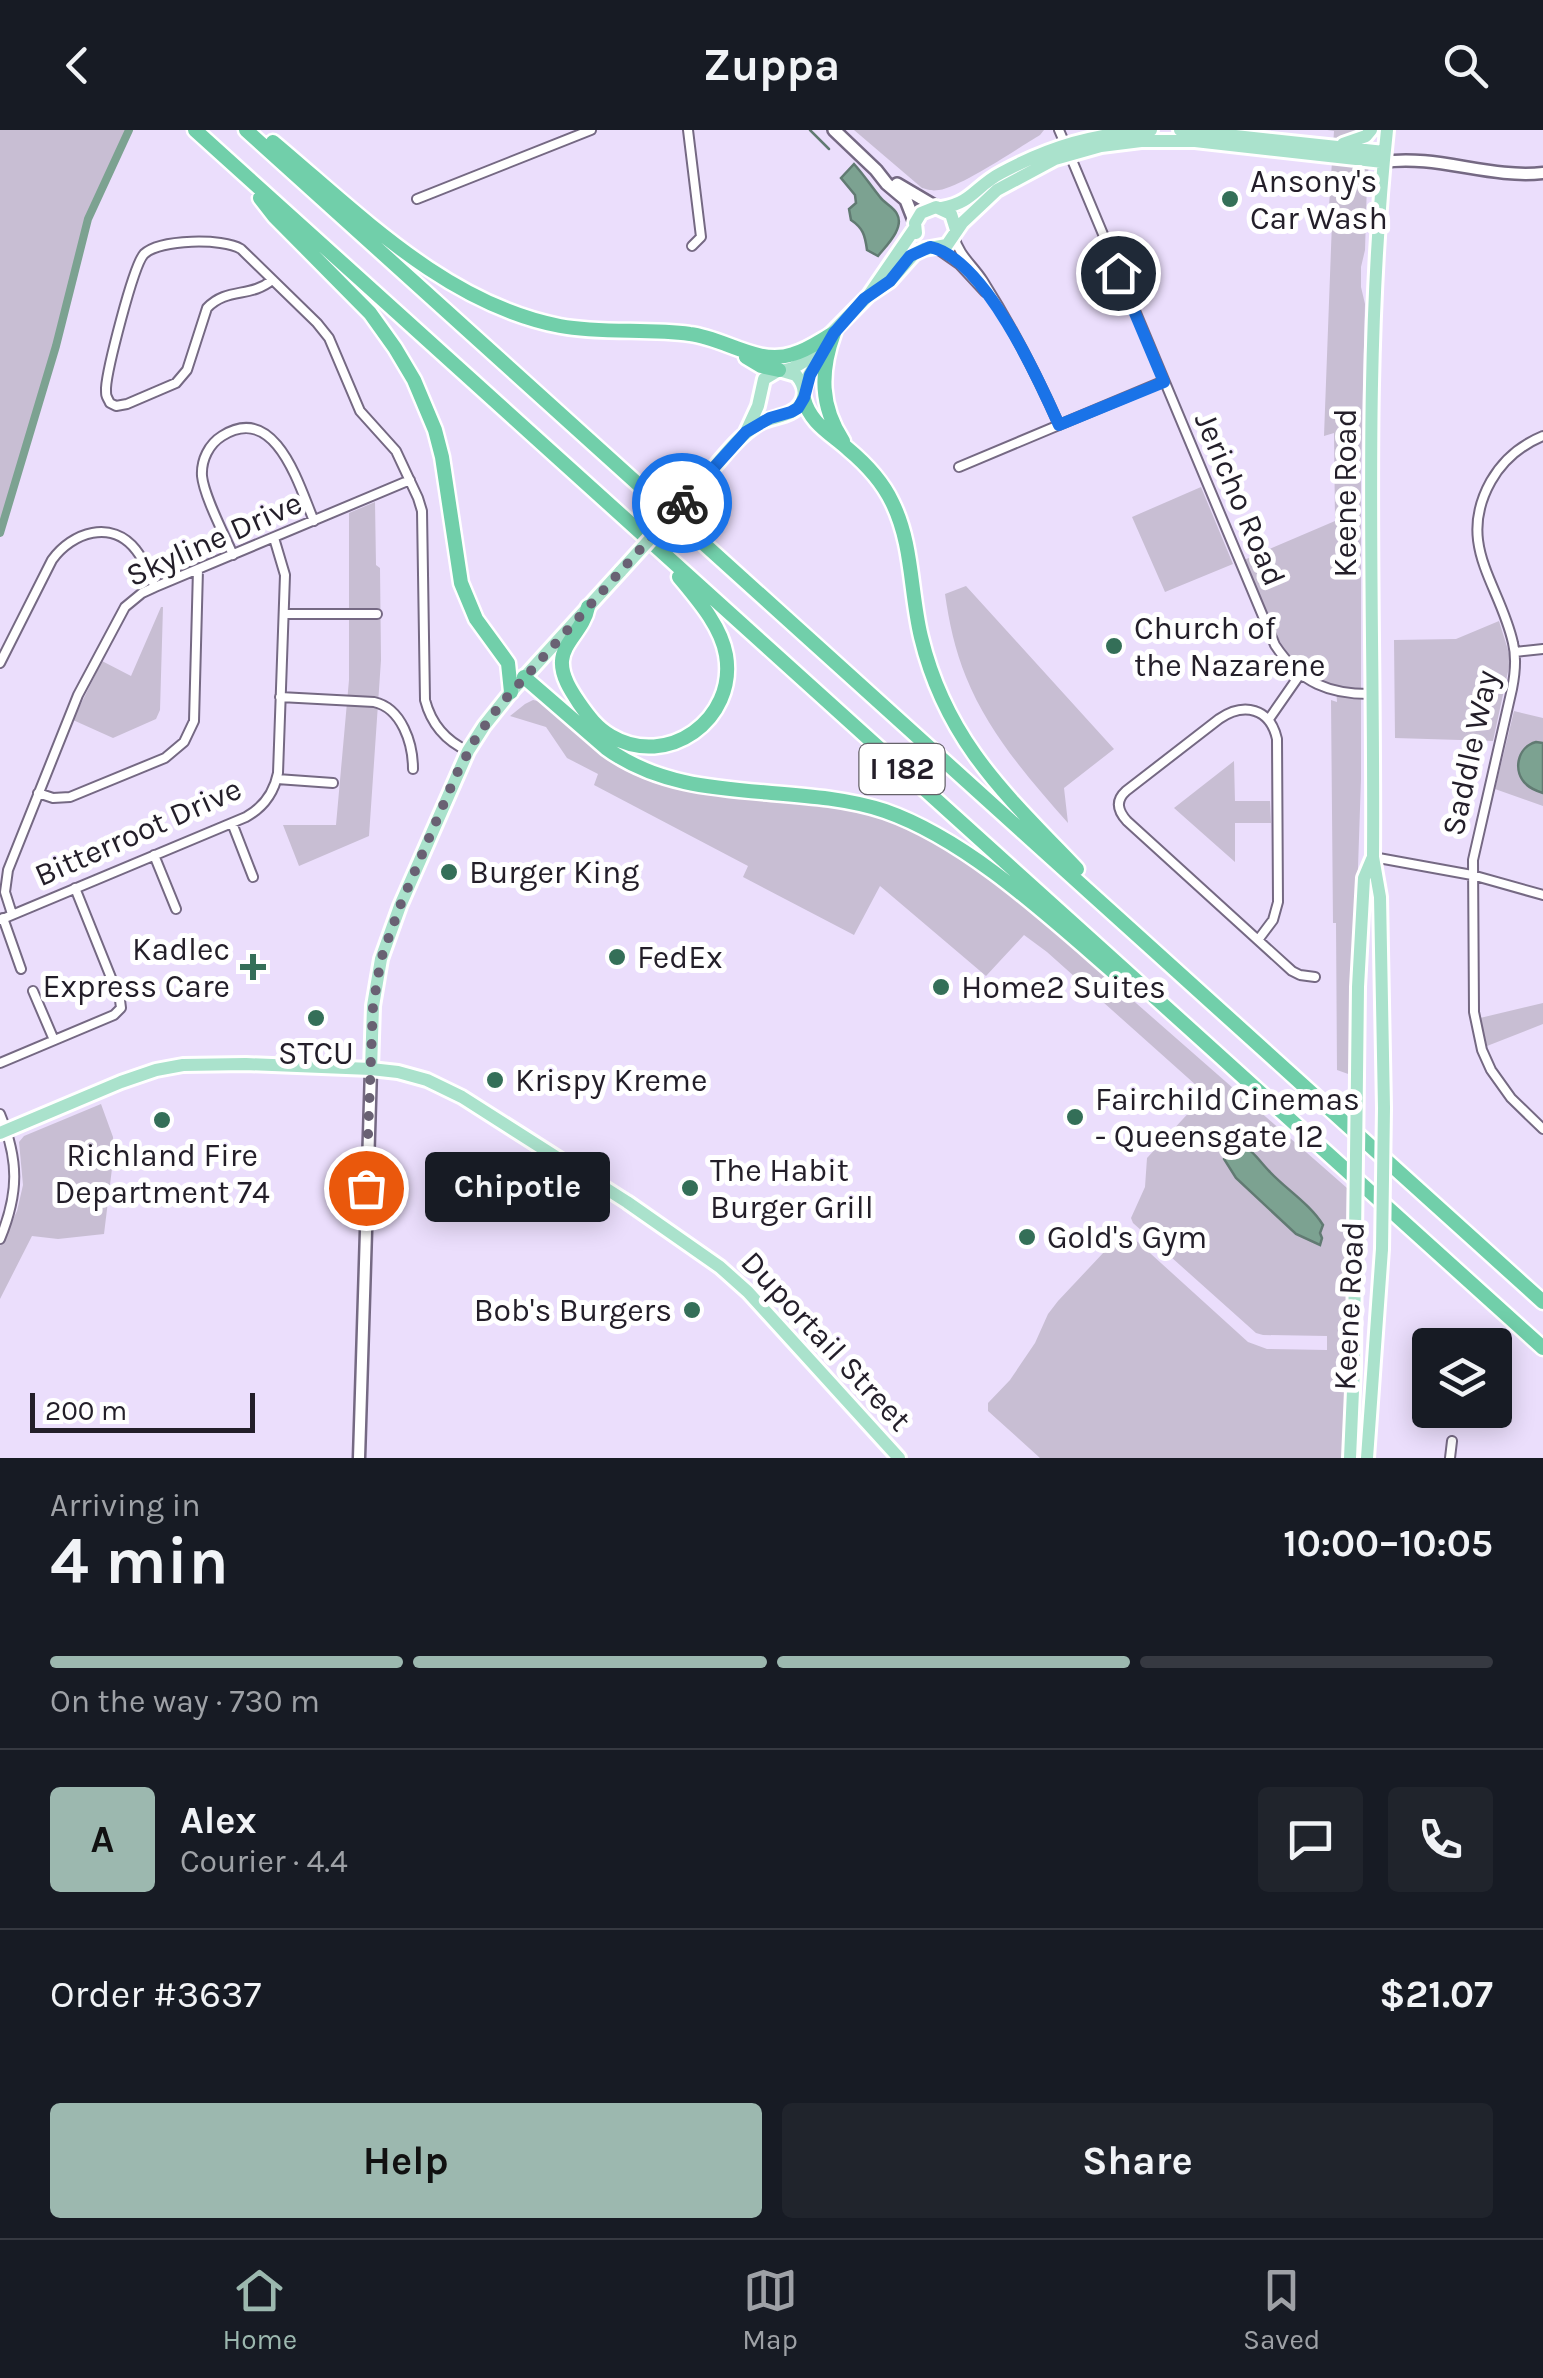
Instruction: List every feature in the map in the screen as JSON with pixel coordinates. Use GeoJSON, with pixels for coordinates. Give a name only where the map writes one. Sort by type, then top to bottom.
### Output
{"type":"FeatureCollection","features":[{"type":"Feature","properties":{"kind":"highway","name":"I 182"},"geometry":{"type":"LineString","coordinates":[[195,130],[1543,1348]]}},
{"type":"Feature","properties":{"kind":"highway","name":"I 182"},"geometry":{"type":"LineString","coordinates":[[246,130],[1543,1302]]}},
{"type":"Feature","properties":{"kind":"highway"},"geometry":{"type":"LineString","coordinates":[[258,130],[414,258],[494,306],[532,320],[576,329],[676,332],[721,341],[761,356],[782,357],[834,333]]}},
{"type":"Feature","properties":{"kind":"highway"},"geometry":{"type":"LineString","coordinates":[[236,166],[274,216],[370,313],[414,380],[442,458],[461,584],[476,619],[506,658],[511,692]]}},
{"type":"Feature","properties":{"kind":"highway"},"geometry":{"type":"LineString","coordinates":[[834,333],[824,364],[825,392],[832,422],[848,448]]}},
{"type":"Feature","properties":{"kind":"highway"},"geometry":{"type":"LineString","coordinates":[[721,341],[755,364],[782,370]]}},
{"type":"Feature","properties":{"kind":"highway"},"geometry":{"type":"LineString","coordinates":[[804,394],[812,418],[879,480],[900,520],[926,656],[958,732],[1004,793],[1135,933]]}},
{"type":"Feature","properties":{"kind":"highway"},"geometry":{"type":"LineString","coordinates":[[588,607],[586,620],[564,651],[562,666],[570,689],[593,722],[620,740],[650,747],[670,745],[704,726],[724,694],[728,668],[723,642],[681,579],[617,512]]}},
{"type":"Feature","properties":{"kind":"highway"},"geometry":{"type":"LineString","coordinates":[[524,677],[606,748],[648,772],[699,785],[840,800],[886,812],[943,838],[1049,917],[1155,1008],[1188,1027]]}},
{"type":"Feature","properties":{"kind":"main road"},"geometry":{"type":"LineString","coordinates":[[834,130],[906,200],[919,240],[933,248]]}},
{"type":"Feature","properties":{"kind":"main road"},"geometry":{"type":"LineString","coordinates":[[371,1069],[373,1006],[384,948],[468,751],[524,677],[746,432],[758,406],[762,382],[769,374],[804,362],[834,333],[904,248],[925,210],[962,203],[995,176],[1064,142],[1151,130]]}},
{"type":"Feature","properties":{"kind":"main road"},"geometry":{"type":"LineString","coordinates":[[1180,130],[1334,146],[1384,157]]}},
{"type":"Feature","properties":{"kind":"main road"},"geometry":{"type":"LineString","coordinates":[[1334,146],[1355,141],[1371,130]]}},
{"type":"Feature","properties":{"kind":"main road","name":"Keene Road"},"geometry":{"type":"LineString","coordinates":[[1367,1458],[1382,1248],[1380,897],[1373,857],[1372,425],[1376,265],[1387,130]]}},
{"type":"Feature","properties":{"kind":"main road"},"geometry":{"type":"LineString","coordinates":[[1064,142],[1114,144],[1162,140],[1384,157]]}},
{"type":"Feature","properties":{"kind":"main road"},"geometry":{"type":"LineString","coordinates":[[869,295],[887,284],[912,255],[947,244],[990,196],[1064,150],[1064,142]]}},
{"type":"Feature","properties":{"kind":"main road"},"geometry":{"type":"LineString","coordinates":[[876,170],[951,214],[955,233]]}},
{"type":"Feature","properties":{"kind":"main road"},"geometry":{"type":"LineString","coordinates":[[746,432],[798,408],[810,375],[834,333]]}},
{"type":"Feature","properties":{"kind":"main road"},"geometry":{"type":"LineString","coordinates":[[782,370],[796,374],[804,394]]}},
{"type":"Feature","properties":{"kind":"main road","name":"Keene Road"},"geometry":{"type":"LineString","coordinates":[[1350,1458],[1358,987],[1364,878],[1373,857]]}},
{"type":"Feature","properties":{"kind":"main road","name":"Duportail Street"},"geometry":{"type":"LineString","coordinates":[[3,1132],[120,1082],[182,1065],[371,1069],[416,1076],[454,1092],[709,1258],[748,1292],[898,1458]]}},
{"type":"Feature","properties":{"kind":"main road"},"geometry":{"type":"LineString","coordinates":[[1354,1318],[1360,1324],[1361,1365],[1374,1376]]}},
{"type":"Feature","properties":{"kind":"street"},"geometry":{"type":"LineString","coordinates":[[418,199],[591,130]]}},
{"type":"Feature","properties":{"kind":"street"},"geometry":{"type":"LineString","coordinates":[[688,130],[701,234],[692,246]]}},
{"type":"Feature","properties":{"kind":"street","name":"Jericho Road"},"geometry":{"type":"LineString","coordinates":[[1064,142],[1269,634],[1282,656],[1300,674],[1333,691],[1374,694]]}},
{"type":"Feature","properties":{"kind":"street"},"geometry":{"type":"LineString","coordinates":[[1384,157],[1441,162],[1499,174],[1543,172]]}},
{"type":"Feature","properties":{"kind":"street"},"geometry":{"type":"LineString","coordinates":[[955,233],[960,254],[982,280],[1059,425]]}},
{"type":"Feature","properties":{"kind":"street"},"geometry":{"type":"LineString","coordinates":[[272,280],[261,288],[224,295],[211,304],[187,370],[176,383],[127,404],[110,403],[106,391],[108,374],[136,268],[146,252],[160,244],[223,242],[241,249],[316,323],[330,339],[360,411],[396,451],[410,480],[422,512],[426,704],[446,737],[468,751]]}},
{"type":"Feature","properties":{"kind":"street"},"geometry":{"type":"LineString","coordinates":[[933,248],[959,264],[992,299]]}},
{"type":"Feature","properties":{"kind":"street"},"geometry":{"type":"LineString","coordinates":[[959,466],[1164,382]]}},
{"type":"Feature","properties":{"kind":"street"},"geometry":{"type":"LineString","coordinates":[[103,411],[110,403]]}},
{"type":"Feature","properties":{"kind":"street"},"geometry":{"type":"LineString","coordinates":[[233,555],[202,477],[208,451],[214,442],[231,432],[253,430],[281,448],[314,521]]}},
{"type":"Feature","properties":{"kind":"street","name":"Saddle Way"},"geometry":{"type":"LineString","coordinates":[[1543,436],[1505,462],[1488,486],[1478,513],[1481,561],[1515,652],[1512,690],[1472,860],[1474,1012],[1479,1040],[1504,1090],[1543,1129]]}},
{"type":"Feature","properties":{"kind":"street","name":"Skyline Drive"},"geometry":{"type":"LineString","coordinates":[[21,970],[5,917],[5,881],[72,710],[120,615],[132,600],[155,587],[410,480]]}},
{"type":"Feature","properties":{"kind":"street"},"geometry":{"type":"LineString","coordinates":[[0,663],[52,560],[72,539],[98,532],[122,538],[136,550],[155,587]]}},
{"type":"Feature","properties":{"kind":"street","name":"Bitterroot Drive"},"geometry":{"type":"LineString","coordinates":[[5,917],[232,823],[260,808],[272,792],[277,779],[284,614],[284,565],[274,538]]}},
{"type":"Feature","properties":{"kind":"street"},"geometry":{"type":"LineString","coordinates":[[38,793],[52,798],[70,797],[165,758],[184,742],[194,721],[198,569]]}},
{"type":"Feature","properties":{"kind":"street"},"geometry":{"type":"LineString","coordinates":[[284,614],[376,614]]}},
{"type":"Feature","properties":{"kind":"street"},"geometry":{"type":"LineString","coordinates":[[1515,652],[1543,649]]}},
{"type":"Feature","properties":{"kind":"street"},"geometry":{"type":"LineString","coordinates":[[1269,719],[1300,674]]}},
{"type":"Feature","properties":{"kind":"street"},"geometry":{"type":"LineString","coordinates":[[280,697],[384,704],[397,717],[409,740],[414,769]]}},
{"type":"Feature","properties":{"kind":"street"},"geometry":{"type":"LineString","coordinates":[[1258,940],[1272,920],[1278,902],[1277,739],[1269,719],[1255,711],[1240,710],[1226,714],[1126,791],[1119,810],[1127,822],[1292,971],[1314,978]]}},
{"type":"Feature","properties":{"kind":"street"},"geometry":{"type":"LineString","coordinates":[[277,779],[333,783]]}},
{"type":"Feature","properties":{"kind":"street"},"geometry":{"type":"LineString","coordinates":[[232,823],[253,877]]}},
{"type":"Feature","properties":{"kind":"street"},"geometry":{"type":"LineString","coordinates":[[154,855],[176,909]]}},
{"type":"Feature","properties":{"kind":"street"},"geometry":{"type":"LineString","coordinates":[[1373,857],[1472,874],[1543,896]]}},
{"type":"Feature","properties":{"kind":"street"},"geometry":{"type":"LineString","coordinates":[[0,1063],[114,1015],[120,1008],[76,888]]}},
{"type":"Feature","properties":{"kind":"street"},"geometry":{"type":"LineString","coordinates":[[33,991],[54,1040]]}},
{"type":"Feature","properties":{"kind":"street"},"geometry":{"type":"LineString","coordinates":[[359,1458],[371,1069]]}},
{"type":"Feature","properties":{"kind":"street"},"geometry":{"type":"LineString","coordinates":[[0,1114],[13,1152],[15,1183],[12,1206],[0,1239]]}},
{"type":"Feature","properties":{"kind":"street"},"geometry":{"type":"LineString","coordinates":[[1450,1458],[1452,1441]]}},
{"type":"Feature","properties":{"kind":"shaded area"},"geometry":{"type":"Polygon","coordinates":[[[0,130],[130,130],[88,219],[56,346],[0,533],[0,130]]]}},
{"type":"Feature","properties":{"kind":"shaded area"},"geometry":{"type":"Polygon","coordinates":[[[854,130],[1044,130],[975,175],[934,190],[922,188],[854,130]]]}},
{"type":"Feature","properties":{"kind":"shaded area"},"geometry":{"type":"Polygon","coordinates":[[[1327,130],[1373,130],[1361,267],[1365,304],[1361,779],[1351,1075],[1337,1070],[1331,700],[1337,702],[1336,686],[1317,678],[1287,652],[1267,617],[1244,560],[1335,521],[1334,433],[1324,436],[1332,222],[1328,222],[1334,131],[1327,130]]]}},
{"type":"Feature","properties":{"kind":"shaded area"},"geometry":{"type":"Polygon","coordinates":[[[854,164],[899,219],[894,236],[878,256],[867,250],[863,232],[851,220],[849,209],[856,203],[855,195],[841,178],[854,164]]]}},
{"type":"Feature","properties":{"kind":"shaded area"},"geometry":{"type":"Polygon","coordinates":[[[1201,487],[1233,564],[1165,592],[1132,517],[1201,487]]]}},
{"type":"Feature","properties":{"kind":"shaded area"},"geometry":{"type":"Polygon","coordinates":[[[375,502],[381,660],[369,836],[299,866],[283,825],[336,825],[349,680],[349,513],[375,502]]]}},
{"type":"Feature","properties":{"kind":"shaded area"},"geometry":{"type":"Polygon","coordinates":[[[966,586],[1114,749],[1064,788],[1068,823],[998,736],[966,677],[945,594],[966,586]]]}},
{"type":"Feature","properties":{"kind":"shaded area"},"geometry":{"type":"Polygon","coordinates":[[[161,607],[160,710],[156,719],[113,738],[73,720],[102,661],[131,676],[161,607]]]}},
{"type":"Feature","properties":{"kind":"shaded area"},"geometry":{"type":"Polygon","coordinates":[[[1499,621],[1509,667],[1493,741],[1395,738],[1394,640],[1456,639],[1499,621]]]}},
{"type":"Feature","properties":{"kind":"shaded area"},"geometry":{"type":"Polygon","coordinates":[[[533,700],[550,709],[611,761],[645,778],[686,790],[855,809],[903,825],[947,848],[1047,925],[1347,1188],[1346,1233],[1350,1234],[1344,1458],[1040,1458],[988,1411],[988,1403],[1010,1380],[1035,1343],[1048,1314],[1120,1235],[1129,1234],[1248,1342],[1267,1349],[1327,1350],[1327,1336],[1256,1333],[1133,1223],[1131,1218],[1145,1187],[1147,1158],[1206,1094],[1024,935],[986,976],[880,886],[854,935],[743,877],[748,866],[594,785],[598,774],[567,758],[546,727],[510,716],[533,700]]]}},
{"type":"Feature","properties":{"kind":"shaded area"},"geometry":{"type":"Polygon","coordinates":[[[1514,711],[1543,718],[1543,806],[1495,789],[1514,711]]]}},
{"type":"Feature","properties":{"kind":"shaded area"},"geometry":{"type":"Polygon","coordinates":[[[1536,742],[1543,743],[1543,793],[1522,780],[1518,767],[1524,749],[1536,742]]]}},
{"type":"Feature","properties":{"kind":"shaded area"},"geometry":{"type":"Polygon","coordinates":[[[1234,761],[1235,801],[1270,801],[1271,823],[1235,823],[1235,862],[1174,808],[1234,761]]]}},
{"type":"Feature","properties":{"kind":"shaded area"},"geometry":{"type":"Polygon","coordinates":[[[1543,1003],[1543,1024],[1487,1046],[1480,1018],[1543,1003]]]}},
{"type":"Feature","properties":{"kind":"shaded area"},"geometry":{"type":"Polygon","coordinates":[[[101,1104],[114,1152],[104,1234],[58,1239],[32,1236],[0,1299],[0,1246],[17,1211],[23,1185],[19,1142],[24,1136],[101,1104]]]}},
{"type":"Feature","properties":{"kind":"shaded area"},"geometry":{"type":"Polygon","coordinates":[[[1240,1144],[1318,1217],[1323,1225],[1320,1245],[1296,1234],[1236,1178],[1224,1159],[1229,1147],[1240,1144]]]}},
{"type":"Feature","properties":{"kind":"waterway"},"geometry":{"type":"LineString","coordinates":[[0,533],[56,346],[88,219],[129,130]]}},
{"type":"Feature","properties":{"kind":"waterway"},"geometry":{"type":"LineString","coordinates":[[810,130],[829,149]]}},
{"type":"Feature","properties":{"kind":"way so far"},"geometry":{"type":"LineString","coordinates":[[366,1188],[376,980],[400,906],[456,775],[500,705],[682,503]]}},
{"type":"Feature","properties":{"kind":"place","name":"Ansony's Car Wash"},"geometry":{"type":"Point","coordinates":[1230,199]}},
{"type":"Feature","properties":{"kind":"place","name":"Church of the Nazarene"},"geometry":{"type":"Point","coordinates":[1114,646]}},
{"type":"Feature","properties":{"kind":"place","name":"Burger King"},"geometry":{"type":"Point","coordinates":[449,872]}},
{"type":"Feature","properties":{"kind":"place","name":"FedEx"},"geometry":{"type":"Point","coordinates":[617,957]}},
{"type":"Feature","properties":{"kind":"place","name":"Kadlec Express Care"},"geometry":{"type":"Point","coordinates":[253,967]}},
{"type":"Feature","properties":{"kind":"place","name":"Home2 Suites"},"geometry":{"type":"Point","coordinates":[941,987]}},
{"type":"Feature","properties":{"kind":"place","name":"STCU"},"geometry":{"type":"Point","coordinates":[316,1018]}},
{"type":"Feature","properties":{"kind":"place","name":"Krispy Kreme"},"geometry":{"type":"Point","coordinates":[495,1080]}},
{"type":"Feature","properties":{"kind":"place","name":"Fairchild Cinemas - Queensgate 12"},"geometry":{"type":"Point","coordinates":[1075,1117]}},
{"type":"Feature","properties":{"kind":"place","name":"Richland Fire Department 74"},"geometry":{"type":"Point","coordinates":[162,1120]}},
{"type":"Feature","properties":{"kind":"place","name":"Chipotle"},"geometry":{"type":"Point","coordinates":[366,1188]}},
{"type":"Feature","properties":{"kind":"place","name":"The Habit Burger Grill"},"geometry":{"type":"Point","coordinates":[690,1188]}},
{"type":"Feature","properties":{"kind":"place","name":"Gold's Gym"},"geometry":{"type":"Point","coordinates":[1027,1237]}},
{"type":"Feature","properties":{"kind":"place","name":"Bob's Burgers"},"geometry":{"type":"Point","coordinates":[692,1310]}},
{"type":"Feature","properties":{"kind":"route"},"geometry":{"type":"LineString","coordinates":[[682,503],[746,432],[798,408],[810,375],[834,333],[864,299],[890,281],[910,256],[930,247],[959,264],[992,299],[1030,364],[1059,425],[1164,382],[1118,273]]}}]}
